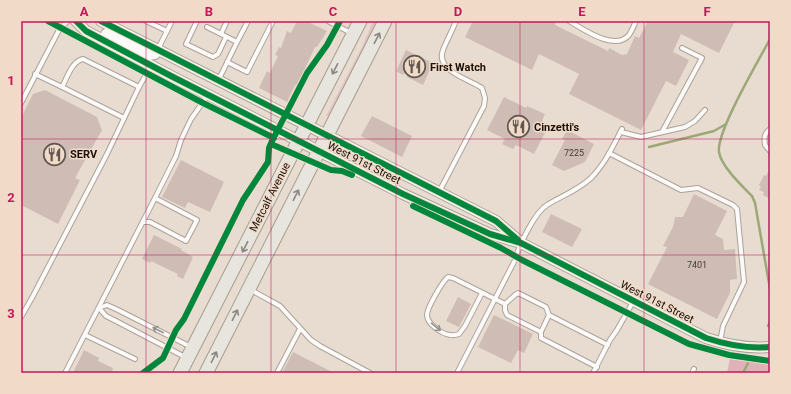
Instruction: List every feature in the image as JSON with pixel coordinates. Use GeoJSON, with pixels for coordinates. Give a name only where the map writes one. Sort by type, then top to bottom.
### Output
{"type":"FeatureCollection","features":[{"type":"Feature","properties":{"kind":"main road","name":"Metcalf Avenue"},"geometry":{"type":"LineString","coordinates":[[180,373],[360,21]]}},
{"type":"Feature","properties":{"kind":"main road","name":"Metcalf Avenue"},"geometry":{"type":"LineString","coordinates":[[206,373],[385,21]]}},
{"type":"Feature","properties":{"kind":"street","name":"West 91st Street"},"geometry":{"type":"LineString","coordinates":[[76,21],[86,31],[151,66],[403,194],[490,234],[521,243],[706,338],[720,343],[742,347],[770,347]]}},
{"type":"Feature","properties":{"kind":"street","name":"West 91st Street"},"geometry":{"type":"LineString","coordinates":[[101,21],[496,221],[521,243]]}},
{"type":"Feature","properties":{"kind":"street"},"geometry":{"type":"LineString","coordinates":[[94,35],[100,31],[149,55],[155,54],[158,49]]}},
{"type":"Feature","properties":{"kind":"street"},"geometry":{"type":"LineString","coordinates":[[151,66],[159,56],[190,72],[203,72]]}},
{"type":"Feature","properties":{"kind":"lane"},"geometry":{"type":"LineString","coordinates":[[21,103],[60,28],[68,21]]}},
{"type":"Feature","properties":{"kind":"lane"},"geometry":{"type":"LineString","coordinates":[[146,21],[167,31]]}},
{"type":"Feature","properties":{"kind":"lane"},"geometry":{"type":"LineString","coordinates":[[158,49],[172,21]]}},
{"type":"Feature","properties":{"kind":"lane"},"geometry":{"type":"LineString","coordinates":[[197,21],[186,44],[213,58],[218,54],[226,37]]}},
{"type":"Feature","properties":{"kind":"lane"},"geometry":{"type":"LineString","coordinates":[[221,34],[227,21]]}},
{"type":"Feature","properties":{"kind":"lane"},"geometry":{"type":"LineString","coordinates":[[218,80],[248,21]]}},
{"type":"Feature","properties":{"kind":"lane"},"geometry":{"type":"LineString","coordinates":[[227,62],[247,72],[273,21]]}},
{"type":"Feature","properties":{"kind":"lane"},"geometry":{"type":"LineString","coordinates":[[328,21],[353,34]]}},
{"type":"Feature","properties":{"kind":"lane"},"geometry":{"type":"LineString","coordinates":[[438,192],[484,106],[485,98],[482,88],[450,72],[445,67],[441,59],[442,51],[450,37],[456,21]]}},
{"type":"Feature","properties":{"kind":"lane"},"geometry":{"type":"LineString","coordinates":[[569,21],[603,39],[611,42],[618,42],[629,36],[636,21]]}},
{"type":"Feature","properties":{"kind":"lane"},"geometry":{"type":"LineString","coordinates":[[206,27],[238,42]]}},
{"type":"Feature","properties":{"kind":"lane"},"geometry":{"type":"LineString","coordinates":[[662,132],[702,58],[682,48]]}},
{"type":"Feature","properties":{"kind":"lane"},"geometry":{"type":"LineString","coordinates":[[62,87],[75,64],[79,60],[83,59],[139,87]]}},
{"type":"Feature","properties":{"kind":"lane"},"geometry":{"type":"LineString","coordinates":[[21,317],[107,154],[139,87],[151,66]]}},
{"type":"Feature","properties":{"kind":"lane"},"geometry":{"type":"LineString","coordinates":[[35,74],[124,118]]}},
{"type":"Feature","properties":{"kind":"lane"},"geometry":{"type":"LineString","coordinates":[[65,373],[176,156],[181,140],[191,119],[208,95]]}},
{"type":"Feature","properties":{"kind":"lane"},"geometry":{"type":"LineString","coordinates":[[457,373],[515,260],[521,243],[539,212],[545,205],[578,189],[592,177],[609,153],[621,130],[641,137],[685,127],[696,122],[704,110]]}},
{"type":"Feature","properties":{"kind":"lane"},"geometry":{"type":"LineString","coordinates":[[770,130],[764,138],[765,145],[770,151]]}},
{"type":"Feature","properties":{"kind":"lane"},"geometry":{"type":"LineString","coordinates":[[609,153],[681,190],[698,188],[733,205],[737,209],[744,282],[723,326],[720,343]]}},
{"type":"Feature","properties":{"kind":"lane"},"geometry":{"type":"LineString","coordinates":[[143,222],[150,222],[186,240],[197,220],[155,198]]}},
{"type":"Feature","properties":{"kind":"lane"},"geometry":{"type":"LineString","coordinates":[[482,292],[459,334],[452,336],[447,335],[436,328],[428,319],[427,313],[436,294],[443,282],[448,277],[453,278],[482,292],[505,304]]}},
{"type":"Feature","properties":{"kind":"lane"},"geometry":{"type":"LineString","coordinates":[[248,289],[280,306],[300,329],[320,346],[370,373]]}},
{"type":"Feature","properties":{"kind":"lane"},"geometry":{"type":"LineString","coordinates":[[541,332],[507,315],[505,304],[514,295],[518,293],[546,307],[549,315],[608,345]]}},
{"type":"Feature","properties":{"kind":"lane"},"geometry":{"type":"LineString","coordinates":[[594,373],[633,301]]}},
{"type":"Feature","properties":{"kind":"lane"},"geometry":{"type":"LineString","coordinates":[[99,308],[107,305],[118,310],[190,353]]}},
{"type":"Feature","properties":{"kind":"lane"},"geometry":{"type":"LineString","coordinates":[[99,308],[114,320],[190,353]]}},
{"type":"Feature","properties":{"kind":"lane"},"geometry":{"type":"LineString","coordinates":[[549,315],[541,332],[541,338],[597,367]]}},
{"type":"Feature","properties":{"kind":"lane"},"geometry":{"type":"LineString","coordinates":[[277,373],[300,329]]}},
{"type":"Feature","properties":{"kind":"lane"},"geometry":{"type":"LineString","coordinates":[[85,334],[135,359]]}},
{"type":"Feature","properties":{"kind":"shaded area"},"geometry":{"type":"Polygon","coordinates":[[[373,21],[376,21],[360,60],[330,118],[326,116],[362,47],[373,21]]]}},
{"type":"Feature","properties":{"kind":"shaded area"},"geometry":{"type":"Polygon","coordinates":[[[730,359],[770,362],[770,373],[727,373],[730,359]]]}},
{"type":"Feature","properties":{"kind":"building"},"geometry":{"type":"Polygon","coordinates":[[[297,21],[306,21],[327,31],[317,47],[315,47],[297,86],[295,85],[287,102],[259,88],[267,71],[270,73],[278,56],[275,55],[279,47],[281,48],[287,31],[291,33],[297,21]]]}},
{"type":"Feature","properties":{"kind":"building"},"geometry":{"type":"Polygon","coordinates":[[[473,21],[556,21],[555,25],[608,51],[609,48],[622,55],[627,54],[635,36],[639,38],[648,21],[735,21],[719,53],[681,34],[673,52],[689,60],[676,86],[666,81],[641,130],[569,94],[579,74],[539,54],[532,70],[465,37],[473,21]]]}},
{"type":"Feature","properties":{"kind":"building","name":"First Watch"},"geometry":{"type":"Polygon","coordinates":[[[406,50],[433,63],[423,85],[407,77],[408,75],[404,73],[403,75],[396,71],[406,50]]]}},
{"type":"Feature","properties":{"kind":"building","name":"SERV"},"geometry":{"type":"Polygon","coordinates":[[[45,90],[97,117],[102,130],[75,178],[80,180],[58,224],[21,205],[21,118],[33,94],[45,90]]]}},
{"type":"Feature","properties":{"kind":"building","name":"Cinzetti's"},"geometry":{"type":"Polygon","coordinates":[[[504,97],[526,108],[527,106],[545,114],[542,121],[549,125],[534,154],[516,145],[513,149],[502,144],[505,139],[487,130],[504,97]]]}},
{"type":"Feature","properties":{"kind":"building"},"geometry":{"type":"Polygon","coordinates":[[[372,116],[412,136],[402,157],[361,136],[372,116]]]}},
{"type":"Feature","properties":{"kind":"building"},"geometry":{"type":"Polygon","coordinates":[[[567,130],[594,144],[585,162],[564,171],[552,165],[565,140],[562,139],[567,130]]]}},
{"type":"Feature","properties":{"kind":"building"},"geometry":{"type":"Polygon","coordinates":[[[181,160],[224,182],[210,212],[188,202],[185,208],[162,197],[181,160]]]}},
{"type":"Feature","properties":{"kind":"building"},"geometry":{"type":"Polygon","coordinates":[[[768,172],[770,173],[770,199],[763,195],[764,192],[759,190],[761,187],[759,185],[764,175],[766,176],[768,172]]]}},
{"type":"Feature","properties":{"kind":"building"},"geometry":{"type":"Polygon","coordinates":[[[694,194],[727,211],[715,235],[723,239],[724,250],[735,249],[737,279],[730,280],[730,293],[717,319],[648,284],[667,247],[663,246],[673,227],[675,217],[683,217],[694,194]]]}},
{"type":"Feature","properties":{"kind":"building"},"geometry":{"type":"Polygon","coordinates":[[[551,214],[582,229],[572,247],[542,232],[551,214]]]}},
{"type":"Feature","properties":{"kind":"building"},"geometry":{"type":"Polygon","coordinates":[[[154,235],[182,249],[181,250],[193,257],[183,279],[177,276],[178,274],[151,261],[150,263],[142,259],[154,235]]]}},
{"type":"Feature","properties":{"kind":"building"},"geometry":{"type":"Polygon","coordinates":[[[458,297],[471,304],[459,327],[446,321],[458,297]]]}},
{"type":"Feature","properties":{"kind":"building"},"geometry":{"type":"Polygon","coordinates":[[[494,315],[533,334],[524,353],[518,350],[511,363],[478,347],[494,315]]]}},
{"type":"Feature","properties":{"kind":"building"},"geometry":{"type":"Polygon","coordinates":[[[84,350],[99,358],[98,361],[113,368],[112,371],[116,373],[73,373],[84,350]]]}},
{"type":"Feature","properties":{"kind":"building"},"geometry":{"type":"Polygon","coordinates":[[[293,352],[334,373],[282,373],[293,352]]]}},
{"type":"Feature","properties":{"kind":"waterway"},"geometry":{"type":"LineString","coordinates":[[770,39],[731,113],[724,129],[719,152],[728,169],[752,196],[755,203],[770,289]]}},
{"type":"Feature","properties":{"kind":"waterway"},"geometry":{"type":"LineString","coordinates":[[649,147],[714,131],[726,124]]}},
{"type":"Feature","properties":{"kind":"waterway"},"geometry":{"type":"LineString","coordinates":[[768,326],[770,322]]}},
{"type":"Feature","properties":{"kind":"waterway"},"geometry":{"type":"LineString","coordinates":[[743,373],[748,363]]}},
{"type":"Feature","properties":{"kind":"cycle path"},"geometry":{"type":"LineString","coordinates":[[48,21],[203,103],[274,138]]}},
{"type":"Feature","properties":{"kind":"cycle path"},"geometry":{"type":"LineString","coordinates":[[76,21],[86,31],[171,76],[403,194],[490,234],[521,243],[706,338],[737,346],[770,347]]}},
{"type":"Feature","properties":{"kind":"cycle path"},"geometry":{"type":"LineString","coordinates":[[101,21],[496,221],[518,240]]}},
{"type":"Feature","properties":{"kind":"cycle path"},"geometry":{"type":"LineString","coordinates":[[143,373],[163,358],[243,200],[268,162],[269,148],[272,141],[307,73],[327,45],[340,21]]}},
{"type":"Feature","properties":{"kind":"cycle path"},"geometry":{"type":"LineString","coordinates":[[271,144],[331,170],[342,171],[352,175]]}},
{"type":"Feature","properties":{"kind":"cycle path"},"geometry":{"type":"LineString","coordinates":[[413,206],[501,248],[689,344],[729,355],[770,361]]}},
{"type":"Feature","properties":{"kind":"place","name":"First Watch"},"geometry":{"type":"Point","coordinates":[414,67]}},
{"type":"Feature","properties":{"kind":"place","name":"Cinzetti's"},"geometry":{"type":"Point","coordinates":[518,127]}},
{"type":"Feature","properties":{"kind":"place","name":"SERV"},"geometry":{"type":"Point","coordinates":[55,154]}}]}
